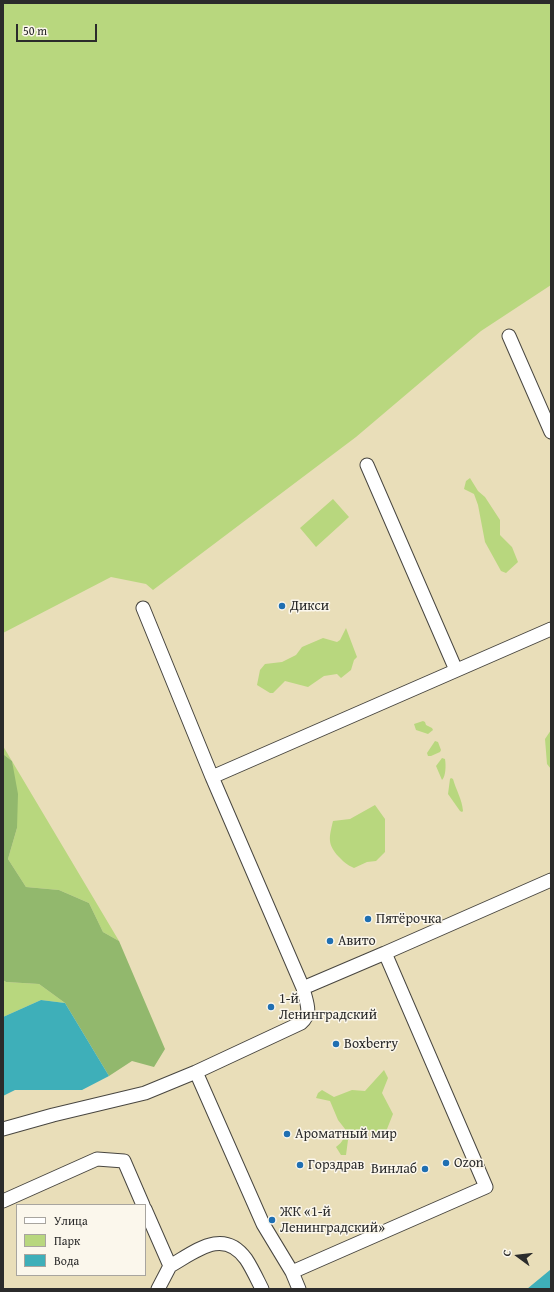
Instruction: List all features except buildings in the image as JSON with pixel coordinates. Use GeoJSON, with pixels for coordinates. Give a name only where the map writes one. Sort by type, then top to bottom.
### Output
{"type":"FeatureCollection","features":[{"type":"Feature","properties":{"kind":"street"},"geometry":{"type":"LineString","coordinates":[[509,336],[551,432]]}},
{"type":"Feature","properties":{"kind":"street"},"geometry":{"type":"LineString","coordinates":[[367,465],[456,670]]}},
{"type":"Feature","properties":{"kind":"street"},"geometry":{"type":"LineString","coordinates":[[3,1129],[53,1114],[145,1093],[196,1072],[301,1023],[308,1014],[303,988],[212,777],[143,608]]}},
{"type":"Feature","properties":{"kind":"street"},"geometry":{"type":"LineString","coordinates":[[212,777],[551,629]]}},
{"type":"Feature","properties":{"kind":"street"},"geometry":{"type":"LineString","coordinates":[[303,988],[551,880]]}},
{"type":"Feature","properties":{"kind":"street"},"geometry":{"type":"LineString","coordinates":[[292,1272],[486,1187],[384,952]]}},
{"type":"Feature","properties":{"kind":"street"},"geometry":{"type":"LineString","coordinates":[[196,1072],[264,1224],[292,1272],[300,1289]]}},
{"type":"Feature","properties":{"kind":"street"},"geometry":{"type":"LineString","coordinates":[[3,1201],[96,1159],[124,1161],[143,1204]]}},
{"type":"Feature","properties":{"kind":"street"},"geometry":{"type":"LineString","coordinates":[[146,1211],[170,1266]]}},
{"type":"Feature","properties":{"kind":"street"},"geometry":{"type":"LineString","coordinates":[[158,1289],[170,1266],[205,1246],[217,1243],[229,1244],[239,1251],[247,1260],[262,1289]]}},
{"type":"Feature","properties":{"kind":"green space"},"geometry":{"type":"Polygon","coordinates":[[[3,3],[551,3],[551,285],[481,331],[356,437],[153,590],[146,584],[111,577],[3,633],[3,3]]]}},
{"type":"Feature","properties":{"kind":"green space"},"geometry":{"type":"Polygon","coordinates":[[[470,478],[500,520],[500,535],[512,547],[518,562],[506,573],[501,571],[485,542],[478,505],[474,494],[464,489],[466,481],[470,478]]]}},
{"type":"Feature","properties":{"kind":"green space"},"geometry":{"type":"Polygon","coordinates":[[[333,499],[349,517],[316,547],[300,528],[333,499]]]}},
{"type":"Feature","properties":{"kind":"green space"},"geometry":{"type":"Polygon","coordinates":[[[346,628],[357,657],[354,660],[351,670],[341,678],[337,674],[324,676],[308,687],[285,681],[273,693],[270,693],[257,685],[260,670],[265,664],[282,662],[296,655],[302,647],[323,638],[337,642],[340,640],[346,628]]]}},
{"type":"Feature","properties":{"kind":"green space"},"geometry":{"type":"Polygon","coordinates":[[[423,721],[433,730],[428,734],[416,730],[414,724],[423,721]]]}},
{"type":"Feature","properties":{"kind":"green space"},"geometry":{"type":"Polygon","coordinates":[[[551,730],[551,769],[547,764],[545,739],[551,730]]]}},
{"type":"Feature","properties":{"kind":"green space"},"geometry":{"type":"Polygon","coordinates":[[[435,741],[438,742],[441,750],[440,752],[428,756],[427,753],[435,741]]]}},
{"type":"Feature","properties":{"kind":"green space"},"geometry":{"type":"Polygon","coordinates":[[[3,746],[12,761],[3,754],[3,746]]]}},
{"type":"Feature","properties":{"kind":"green space"},"geometry":{"type":"Polygon","coordinates":[[[3,754],[12,761],[18,794],[17,828],[8,859],[26,887],[59,890],[89,903],[103,932],[119,941],[165,1049],[154,1067],[132,1061],[109,1076],[65,1003],[39,984],[6,982],[3,980],[3,754]]]}},
{"type":"Feature","properties":{"kind":"green space"},"geometry":{"type":"Polygon","coordinates":[[[442,758],[445,759],[446,767],[442,780],[436,766],[442,758]]]}},
{"type":"Feature","properties":{"kind":"green space"},"geometry":{"type":"Polygon","coordinates":[[[12,761],[119,941],[103,932],[89,903],[59,890],[26,887],[8,859],[17,828],[12,761]]]}},
{"type":"Feature","properties":{"kind":"green space"},"geometry":{"type":"Polygon","coordinates":[[[451,778],[453,779],[460,799],[462,812],[448,794],[451,778]]]}},
{"type":"Feature","properties":{"kind":"green space"},"geometry":{"type":"Polygon","coordinates":[[[375,805],[385,819],[385,852],[376,861],[367,862],[354,868],[347,865],[332,848],[330,836],[333,821],[350,819],[375,805]]]}},
{"type":"Feature","properties":{"kind":"green space"},"geometry":{"type":"Polygon","coordinates":[[[3,980],[6,982],[39,984],[65,1003],[41,1000],[3,1017],[3,980]]]}},
{"type":"Feature","properties":{"kind":"green space"},"geometry":{"type":"Polygon","coordinates":[[[384,1070],[388,1078],[382,1093],[393,1114],[387,1129],[391,1137],[386,1139],[370,1130],[348,1140],[346,1155],[341,1155],[336,1147],[343,1139],[345,1129],[338,1120],[330,1101],[316,1098],[318,1093],[322,1090],[334,1097],[352,1090],[365,1091],[384,1070]]]}},
{"type":"Feature","properties":{"kind":"water"},"geometry":{"type":"Polygon","coordinates":[[[41,1000],[65,1003],[109,1076],[82,1090],[15,1090],[3,1096],[3,1017],[41,1000]]]}},
{"type":"Feature","properties":{"kind":"water"},"geometry":{"type":"Polygon","coordinates":[[[551,1269],[551,1289],[527,1289],[550,1270],[551,1269]]]}},
{"type":"Feature","properties":{"kind":"place","name":"Дикси"},"geometry":{"type":"Point","coordinates":[282,606]}},
{"type":"Feature","properties":{"kind":"place","name":"Пятёрочка"},"geometry":{"type":"Point","coordinates":[368,919]}},
{"type":"Feature","properties":{"kind":"place","name":"Авито"},"geometry":{"type":"Point","coordinates":[330,941]}},
{"type":"Feature","properties":{"kind":"place","name":"1-й Ленинградский"},"geometry":{"type":"Point","coordinates":[271,1007]}},
{"type":"Feature","properties":{"kind":"place","name":"Boxberry"},"geometry":{"type":"Point","coordinates":[336,1044]}},
{"type":"Feature","properties":{"kind":"place","name":"Ароматный мир"},"geometry":{"type":"Point","coordinates":[287,1134]}},
{"type":"Feature","properties":{"kind":"place","name":"Ozon"},"geometry":{"type":"Point","coordinates":[446,1163]}},
{"type":"Feature","properties":{"kind":"place","name":"Горздрав"},"geometry":{"type":"Point","coordinates":[300,1165]}},
{"type":"Feature","properties":{"kind":"place","name":"Винлаб"},"geometry":{"type":"Point","coordinates":[425,1169]}},
{"type":"Feature","properties":{"kind":"place","name":"ЖК «1-й Ленинградский»"},"geometry":{"type":"Point","coordinates":[272,1220]}}]}
